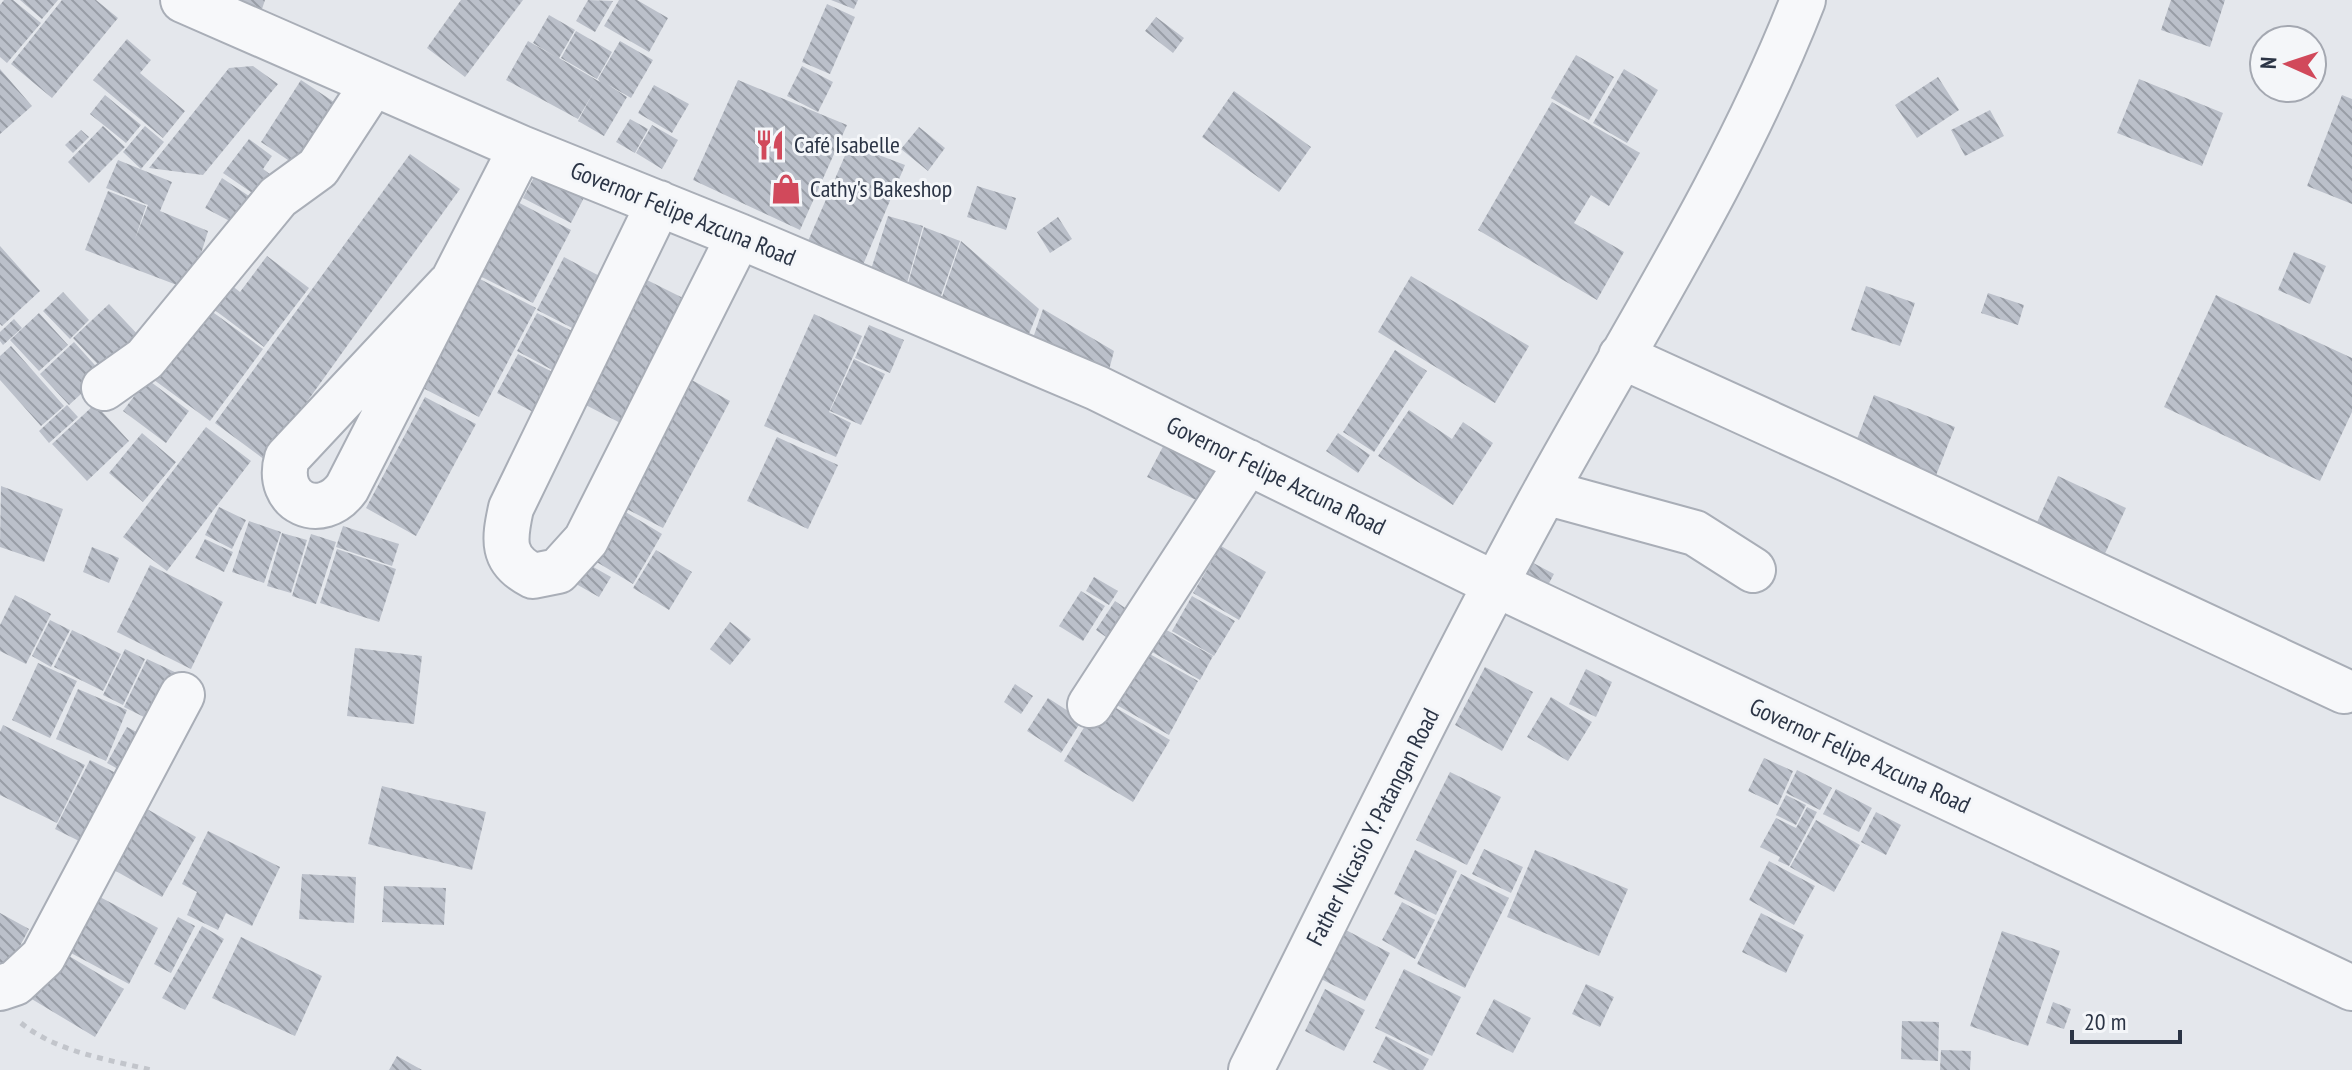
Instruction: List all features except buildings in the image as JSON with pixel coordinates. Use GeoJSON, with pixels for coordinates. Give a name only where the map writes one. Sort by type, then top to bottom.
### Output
{"type":"FeatureCollection","features":[{"type":"Feature","properties":{"kind":"street","name":"Governor Felipe Azcuna Road"},"geometry":{"type":"LineString","coordinates":[[183,0],[521,148],[739,236],[1097,388],[1495,584],[2352,988]]}},
{"type":"Feature","properties":{"kind":"street","name":"Father Nicasio Y. Patangan Road"},"geometry":{"type":"LineString","coordinates":[[1251,1070],[1495,584],[1716,190],[1781,56],[1803,0]]}},
{"type":"Feature","properties":{"kind":"street"},"geometry":{"type":"LineString","coordinates":[[104,388],[145,359],[278,197],[318,168],[373,84]]}},
{"type":"Feature","properties":{"kind":"street"},"geometry":{"type":"LineString","coordinates":[[449,285],[287,458],[283,471],[284,483],[293,498],[307,505],[330,504],[340,498],[521,148]]}},
{"type":"Feature","properties":{"kind":"street"},"geometry":{"type":"LineString","coordinates":[[659,203],[511,508],[507,530],[509,556],[515,566],[533,576],[558,571],[586,540],[739,236]]}},
{"type":"Feature","properties":{"kind":"street"},"geometry":{"type":"LineString","coordinates":[[1621,356],[2344,691]]}},
{"type":"Feature","properties":{"kind":"street"},"geometry":{"type":"LineString","coordinates":[[1090,705],[1248,462]]}},
{"type":"Feature","properties":{"kind":"street"},"geometry":{"type":"LineString","coordinates":[[1545,492],[1695,533],[1753,570]]}},
{"type":"Feature","properties":{"kind":"street"},"geometry":{"type":"LineString","coordinates":[[0,988],[15,983],[43,957],[182,695]]}},
{"type":"Feature","properties":{"kind":"path"},"geometry":{"type":"LineString","coordinates":[[0,988],[16,1019],[36,1035],[74,1051],[151,1070]]}},
{"type":"Feature","properties":{"kind":"place","name":"Café Isabelle"},"geometry":{"type":"Point","coordinates":[770,145]}},
{"type":"Feature","properties":{"kind":"place","name":"Cathy's Bakeshop"},"geometry":{"type":"Point","coordinates":[786,189]}}]}
